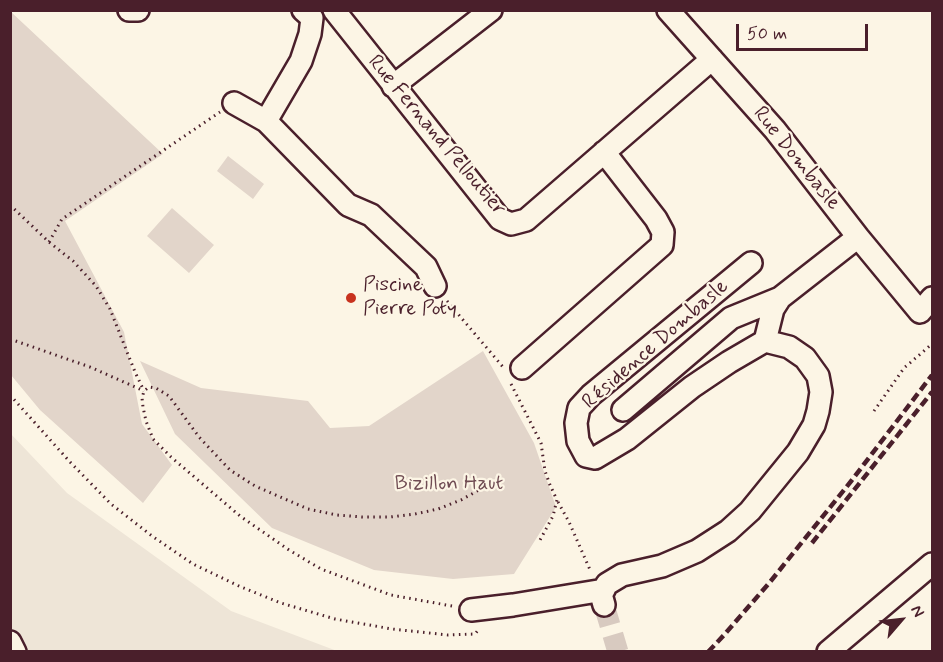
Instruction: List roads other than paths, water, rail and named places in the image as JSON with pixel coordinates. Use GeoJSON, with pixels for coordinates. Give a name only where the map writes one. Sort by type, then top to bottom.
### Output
{"type":"FeatureCollection","features":[{"type":"Feature","properties":{"kind":"street"},"geometry":{"type":"LineString","coordinates":[[129,10],[137,12],[138,10]]}},
{"type":"Feature","properties":{"kind":"street"},"geometry":{"type":"LineString","coordinates":[[393,86],[491,10]]}},
{"type":"Feature","properties":{"kind":"street","name":"Rue Dombasle"},"geometry":{"type":"LineString","coordinates":[[668,10],[776,130],[858,237],[926,305]]}},
{"type":"Feature","properties":{"kind":"street"},"geometry":{"type":"LineString","coordinates":[[266,121],[301,61],[320,12]]}},
{"type":"Feature","properties":{"kind":"street","name":"Rue Fernand Pelloutier"},"geometry":{"type":"LineString","coordinates":[[320,12],[393,86],[500,219],[511,224],[526,220],[712,59]]}},
{"type":"Feature","properties":{"kind":"street"},"geometry":{"type":"LineString","coordinates":[[234,103],[266,121],[348,205],[371,215],[426,267],[435,286]]}},
{"type":"Feature","properties":{"kind":"street"},"geometry":{"type":"LineString","coordinates":[[522,368],[662,245],[663,232],[656,219],[604,152]]}},
{"type":"Feature","properties":{"kind":"street"},"geometry":{"type":"LineString","coordinates":[[622,410],[731,318],[780,298],[858,237]]}},
{"type":"Feature","properties":{"kind":"street","name":"Résidence Dombasle"},"geometry":{"type":"LineString","coordinates":[[751,263],[591,395],[579,408],[576,423],[578,441],[586,456],[595,458],[627,439],[692,387],[765,341]]}},
{"type":"Feature","properties":{"kind":"street"},"geometry":{"type":"LineString","coordinates":[[471,610],[602,595],[607,584],[622,575],[662,566],[697,550],[728,531],[750,511],[798,452],[814,425],[821,392],[818,376],[805,358],[789,347],[765,341],[773,309],[780,298]]}},
{"type":"Feature","properties":{"kind":"street"},"geometry":{"type":"LineString","coordinates":[[828,651],[933,564]]}},
{"type":"Feature","properties":{"kind":"street"},"geometry":{"type":"LineString","coordinates":[[10,642],[15,651]]}},
{"type":"Feature","properties":{"kind":"tunnel"},"geometry":{"type":"LineString","coordinates":[[604,605],[618,652]]}},
{"type":"Feature","properties":{"kind":"railway"},"geometry":{"type":"LineString","coordinates":[[708,652],[770,582],[932,375]]}},
{"type":"Feature","properties":{"kind":"railway"},"geometry":{"type":"LineString","coordinates":[[812,543],[932,392]]}},
{"type":"Feature","properties":{"kind":"place","name":"Piscine Pierre Poty"},"geometry":{"type":"Point","coordinates":[351,298]}},
{"type":"Feature","properties":{"kind":"park label","name":"Bizillon Haut"},"geometry":{"type":"Point","coordinates":[449,485]}}]}
